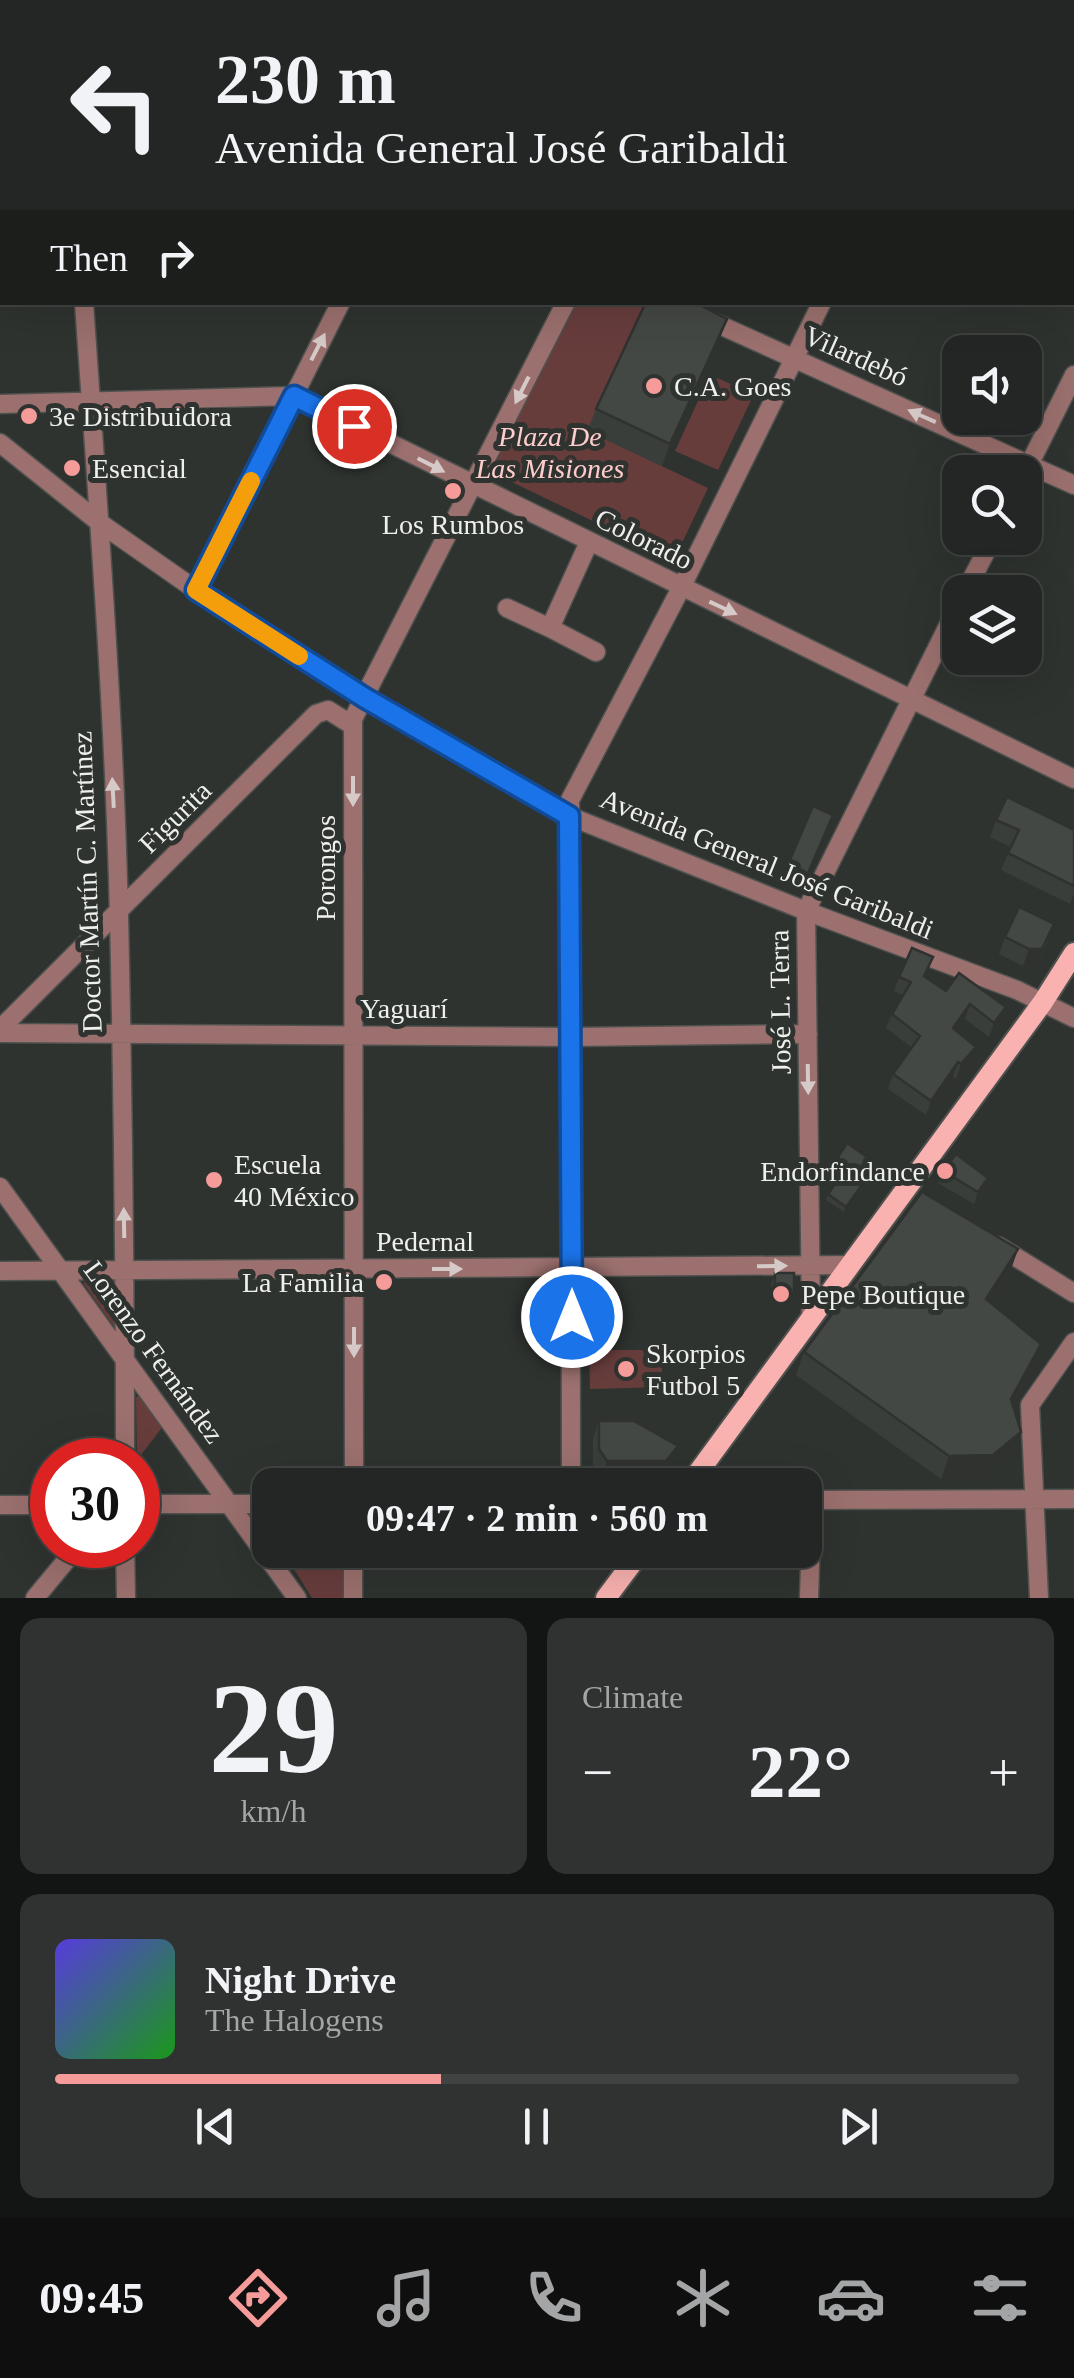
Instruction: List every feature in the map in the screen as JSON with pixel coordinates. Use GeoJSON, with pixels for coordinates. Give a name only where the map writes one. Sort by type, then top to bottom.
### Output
{"type":"FeatureCollection","features":[{"type":"Feature","properties":{"kind":"main road"},"geometry":{"type":"LineString","coordinates":[[701,1468],[850,1265],[913,1195],[1074,953]]}},
{"type":"Feature","properties":{"kind":"main road"},"geometry":{"type":"LineString","coordinates":[[606,1598],[628,1568]]}},
{"type":"Feature","properties":{"kind":"street","name":"Doctor Martín C. Martínez"},"geometry":{"type":"LineString","coordinates":[[84,305],[100,523],[118,913],[126,1271],[125,1438]]}},
{"type":"Feature","properties":{"kind":"street"},"geometry":{"type":"LineString","coordinates":[[196,590],[340,305]]}},
{"type":"Feature","properties":{"kind":"street","name":"Porongos"},"geometry":{"type":"LineString","coordinates":[[354,1468],[352,725],[564,305]]}},
{"type":"Feature","properties":{"kind":"street","name":"Vilardebó"},"geometry":{"type":"LineString","coordinates":[[676,305],[997,455]]}},
{"type":"Feature","properties":{"kind":"street"},"geometry":{"type":"LineString","coordinates":[[571,1468],[570,800],[681,588],[820,305]]}},
{"type":"Feature","properties":{"kind":"street"},"geometry":{"type":"LineString","coordinates":[[1034,455],[1074,375]]}},
{"type":"Feature","properties":{"kind":"street","name":"Colorado"},"geometry":{"type":"LineString","coordinates":[[0,404],[294,396],[1074,780]]}},
{"type":"Feature","properties":{"kind":"street","name":"Avenida General José Garibaldi"},"geometry":{"type":"LineString","coordinates":[[0,443],[100,523],[196,590],[365,698],[569,816],[1074,1018]]}},
{"type":"Feature","properties":{"kind":"street","name":"Vilardebó"},"geometry":{"type":"LineString","coordinates":[[1042,474],[1074,485]]}},
{"type":"Feature","properties":{"kind":"street"},"geometry":{"type":"LineString","coordinates":[[550,628],[589,542]]}},
{"type":"Feature","properties":{"kind":"street"},"geometry":{"type":"LineString","coordinates":[[507,608],[596,652]]}},
{"type":"Feature","properties":{"kind":"street","name":"José L. Terra"},"geometry":{"type":"LineString","coordinates":[[811,1318],[806,912],[942,637]]}},
{"type":"Feature","properties":{"kind":"street","name":"Figurita"},"geometry":{"type":"LineString","coordinates":[[0,1031],[316,714],[328,710],[352,725]]}},
{"type":"Feature","properties":{"kind":"street","name":"Yaguarí"},"geometry":{"type":"LineString","coordinates":[[0,1031],[808,1034]]}},
{"type":"Feature","properties":{"kind":"street","name":"Lorenzo Fernández"},"geometry":{"type":"LineString","coordinates":[[0,1187],[297,1598]]}},
{"type":"Feature","properties":{"kind":"street"},"geometry":{"type":"LineString","coordinates":[[990,1241],[1074,1293]]}},
{"type":"Feature","properties":{"kind":"street","name":"Pedernal"},"geometry":{"type":"LineString","coordinates":[[0,1270],[850,1265]]}},
{"type":"Feature","properties":{"kind":"street"},"geometry":{"type":"LineString","coordinates":[[1038,1598],[1030,1406],[1074,1342]]}},
{"type":"Feature","properties":{"kind":"street"},"geometry":{"type":"LineString","coordinates":[[822,1500],[1074,1499]]}},
{"type":"Feature","properties":{"kind":"street"},"geometry":{"type":"LineString","coordinates":[[0,1505],[30,1504]]}},
{"type":"Feature","properties":{"kind":"street"},"geometry":{"type":"LineString","coordinates":[[160,1504],[252,1504]]}},
{"type":"Feature","properties":{"kind":"street"},"geometry":{"type":"LineString","coordinates":[[36,1598],[60,1568]]}},
{"type":"Feature","properties":{"kind":"street"},"geometry":{"type":"LineString","coordinates":[[126,1568],[126,1598]]}},
{"type":"Feature","properties":{"kind":"street"},"geometry":{"type":"LineString","coordinates":[[353,1598],[354,1568]]}},
{"type":"Feature","properties":{"kind":"street"},"geometry":{"type":"LineString","coordinates":[[809,1568],[809,1598]]}},
{"type":"Feature","properties":{"kind":"green space","name":"Plaza De Las Misiones"},"geometry":{"type":"Polygon","coordinates":[[[573,305],[647,306],[588,431],[708,488],[674,560],[491,472],[573,305]]]}},
{"type":"Feature","properties":{"kind":"green space","name":"Plaza De Las Misiones"},"geometry":{"type":"Polygon","coordinates":[[[710,375],[754,394],[718,470],[675,451],[710,375]]]}},
{"type":"Feature","properties":{"kind":"green space"},"geometry":{"type":"Polygon","coordinates":[[[84,1279],[115,1280],[115,1328],[84,1284],[84,1279]]]}},
{"type":"Feature","properties":{"kind":"green space","name":"Skorpios Futbol 5"},"geometry":{"type":"Polygon","coordinates":[[[589,1350],[662,1350],[662,1387],[590,1389],[589,1350]]]}},
{"type":"Feature","properties":{"kind":"green space"},"geometry":{"type":"Polygon","coordinates":[[[142,1395],[164,1425],[154,1438],[137,1438],[136,1397],[142,1395]]]}},
{"type":"Feature","properties":{"kind":"green space"},"geometry":{"type":"Polygon","coordinates":[[[293,1568],[347,1568],[346,1598],[312,1598],[293,1568]]]}},
{"type":"Feature","properties":{"kind":"building","name":"C.A. Goes"},"geometry":{"type":"Polygon","coordinates":[[[645,305],[700,305],[727,319],[670,444],[596,409],[645,305]]]}},
{"type":"Feature","properties":{"kind":"building"},"geometry":{"type":"Polygon","coordinates":[[[1007,797],[1074,830],[1074,886],[1008,853],[1019,830],[996,820],[1007,797]]]}},
{"type":"Feature","properties":{"kind":"building"},"geometry":{"type":"Polygon","coordinates":[[[813,806],[833,815],[806,878],[786,869],[813,806]]]}},
{"type":"Feature","properties":{"kind":"building"},"geometry":{"type":"Polygon","coordinates":[[[1019,907],[1054,924],[1042,949],[1029,949],[1005,937],[1019,907]]]}},
{"type":"Feature","properties":{"kind":"building"},"geometry":{"type":"Polygon","coordinates":[[[912,948],[933,957],[924,976],[946,991],[959,973],[1006,1007],[994,1023],[970,1004],[953,1028],[976,1047],[961,1064],[958,1062],[931,1101],[893,1074],[920,1036],[892,1014],[911,982],[899,977],[912,948]]]}},
{"type":"Feature","properties":{"kind":"building"},"geometry":{"type":"Polygon","coordinates":[[[847,1143],[877,1164],[846,1207],[828,1194],[848,1166],[837,1159],[847,1143]]]}},
{"type":"Feature","properties":{"kind":"building"},"geometry":{"type":"Polygon","coordinates":[[[956,1154],[988,1178],[978,1192],[943,1171],[956,1154]]]}},
{"type":"Feature","properties":{"kind":"building"},"geometry":{"type":"Polygon","coordinates":[[[922,1192],[1018,1249],[986,1299],[1041,1344],[1011,1399],[1021,1432],[993,1455],[949,1456],[804,1352],[922,1192]]]}},
{"type":"Feature","properties":{"kind":"building"},"geometry":{"type":"Polygon","coordinates":[[[775,1273],[794,1273],[794,1293],[775,1293],[775,1273]]]}},
{"type":"Feature","properties":{"kind":"building"},"geometry":{"type":"Polygon","coordinates":[[[599,1421],[634,1421],[678,1446],[666,1461],[607,1461],[599,1449],[599,1421]]]}},
{"type":"Feature","properties":{"kind":"slow traffic"},"geometry":{"type":"LineString","coordinates":[[251,481],[196,590],[299,656]]}},
{"type":"Feature","properties":{"kind":"place","name":"C.A. Goes"},"geometry":{"type":"Point","coordinates":[654,386]}},
{"type":"Feature","properties":{"kind":"place","name":"3e Distribuidora"},"geometry":{"type":"Point","coordinates":[29,416]}},
{"type":"Feature","properties":{"kind":"place","name":"Esencial"},"geometry":{"type":"Point","coordinates":[72,468]}},
{"type":"Feature","properties":{"kind":"place","name":"Los Rumbos"},"geometry":{"type":"Point","coordinates":[453,491]}},
{"type":"Feature","properties":{"kind":"place","name":"Endorfindance"},"geometry":{"type":"Point","coordinates":[945,1171]}},
{"type":"Feature","properties":{"kind":"place","name":"Escuela 40 México"},"geometry":{"type":"Point","coordinates":[214,1180]}},
{"type":"Feature","properties":{"kind":"place","name":"La Familia"},"geometry":{"type":"Point","coordinates":[384,1282]}},
{"type":"Feature","properties":{"kind":"place","name":"Pepe Boutique"},"geometry":{"type":"Point","coordinates":[781,1294]}},
{"type":"Feature","properties":{"kind":"place","name":"Skorpios Futbol 5"},"geometry":{"type":"Point","coordinates":[626,1369]}},
{"type":"Feature","properties":{"kind":"route"},"geometry":{"type":"LineString","coordinates":[[354,426],[294,396],[196,590],[365,698],[569,816],[572,1317]]}}]}
